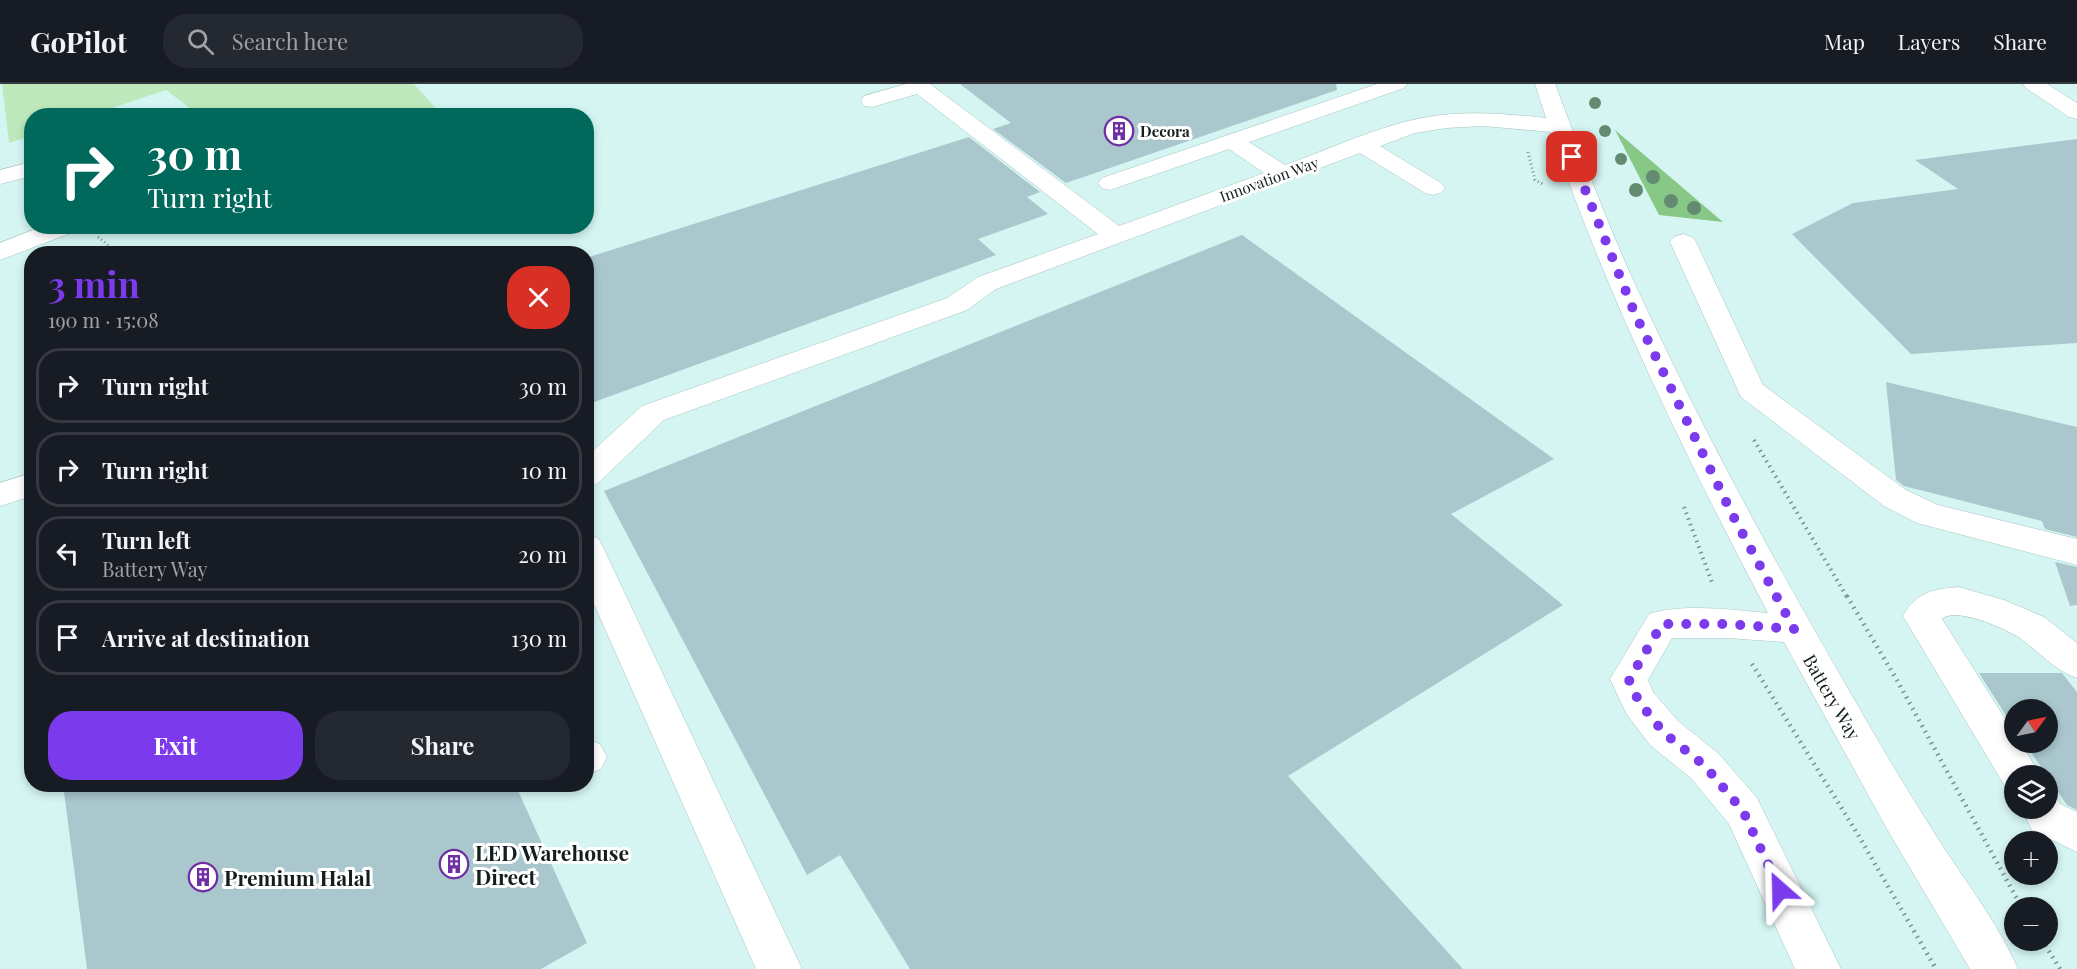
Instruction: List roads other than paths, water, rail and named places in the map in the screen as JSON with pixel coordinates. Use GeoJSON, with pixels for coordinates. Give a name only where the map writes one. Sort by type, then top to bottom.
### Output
{"type":"FeatureCollection","features":[{"type":"Feature","properties":{"kind":"street"},"geometry":{"type":"LineString","coordinates":[[1110,183],[1397,84]]}},
{"type":"Feature","properties":{"kind":"street","name":"Battery Way"},"geometry":{"type":"LineString","coordinates":[[1545,84],[1559,126],[1635,314],[1732,514],[1889,797],[1995,969]]}},
{"type":"Feature","properties":{"kind":"street"},"geometry":{"type":"LineString","coordinates":[[2033,84],[2077,112]]}},
{"type":"Feature","properties":{"kind":"street"},"geometry":{"type":"LineString","coordinates":[[872,101],[902,93],[918,85],[1115,235]]}},
{"type":"Feature","properties":{"kind":"street","name":"Innovation Way"},"geometry":{"type":"LineString","coordinates":[[594,468],[653,413],[957,304],[987,283],[1362,145],[1431,122],[1456,119],[1559,126]]}},
{"type":"Feature","properties":{"kind":"street"},"geometry":{"type":"LineString","coordinates":[[1232,141],[1282,174]]}},
{"type":"Feature","properties":{"kind":"street"},"geometry":{"type":"LineString","coordinates":[[1362,145],[1433,188]]}},
{"type":"Feature","properties":{"kind":"street"},"geometry":{"type":"LineString","coordinates":[[0,177],[24,171]]}},
{"type":"Feature","properties":{"kind":"street"},"geometry":{"type":"LineString","coordinates":[[0,252],[46,234]]}},
{"type":"Feature","properties":{"kind":"street"},"geometry":{"type":"LineString","coordinates":[[1683,242],[1751,390],[1904,502],[1929,515],[2077,552]]}},
{"type":"Feature","properties":{"kind":"street"},"geometry":{"type":"LineString","coordinates":[[0,495],[24,487]]}},
{"type":"Feature","properties":{"kind":"street"},"geometry":{"type":"LineString","coordinates":[[594,564],[779,969]]}},
{"type":"Feature","properties":{"kind":"street"},"geometry":{"type":"LineString","coordinates":[[2013,765],[1921,616],[1937,602],[1959,601],[1992,610],[2031,627],[2077,663]]}},
{"type":"Feature","properties":{"kind":"street"},"geometry":{"type":"LineString","coordinates":[[1794,629],[1728,624],[1662,624],[1629,680],[1639,702],[1664,733],[1705,766],[1743,811],[1818,969]]}},
{"type":"Feature","properties":{"kind":"street"},"geometry":{"type":"LineString","coordinates":[[2050,819],[2077,833]]}},
{"type":"Feature","properties":{"kind":"place","name":"Decora"},"geometry":{"type":"Point","coordinates":[1119,131]}},
{"type":"Feature","properties":{"kind":"place","name":"LED Warehouse Direct"},"geometry":{"type":"Point","coordinates":[454,864]}},
{"type":"Feature","properties":{"kind":"place","name":"Premium Halal"},"geometry":{"type":"Point","coordinates":[203,877]}}]}
